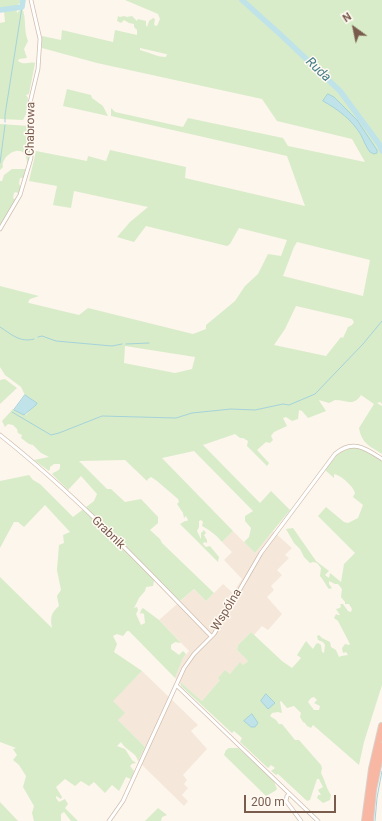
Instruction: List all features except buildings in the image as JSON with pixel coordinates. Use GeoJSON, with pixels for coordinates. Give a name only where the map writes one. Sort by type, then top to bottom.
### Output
{"type":"FeatureCollection","features":[{"type":"Feature","properties":{"kind":"highway"},"geometry":{"type":"LineString","coordinates":[[365,821],[372,769],[382,726]]}},
{"type":"Feature","properties":{"kind":"highway"},"geometry":{"type":"LineString","coordinates":[[370,821],[373,790],[382,746]]}},
{"type":"Feature","properties":{"kind":"street","name":"Chabrowa"},"geometry":{"type":"LineString","coordinates":[[0,229],[20,195],[27,178],[31,158],[32,142],[29,107],[38,69],[40,39],[30,0]]}},
{"type":"Feature","properties":{"kind":"street","name":"Grabnik"},"geometry":{"type":"LineString","coordinates":[[0,435],[32,460],[62,488],[212,636]]}},
{"type":"Feature","properties":{"kind":"street","name":"Wspólna"},"geometry":{"type":"LineString","coordinates":[[109,821],[124,801],[188,661],[212,636],[261,553],[335,454],[342,448],[356,446],[364,448],[382,459]]}},
{"type":"Feature","properties":{"kind":"street"},"geometry":{"type":"LineString","coordinates":[[176,685],[318,821]]}},
{"type":"Feature","properties":{"kind":"street"},"geometry":{"type":"LineString","coordinates":[[289,794],[286,801],[301,821]]}},
{"type":"Feature","properties":{"kind":"shaded area"},"geometry":{"type":"Polygon","coordinates":[[[233,531],[255,553],[273,531],[292,548],[285,555],[289,558],[277,570],[282,575],[271,586],[274,590],[267,597],[282,614],[268,630],[262,626],[254,635],[251,632],[238,645],[237,650],[248,661],[243,665],[240,663],[230,674],[225,670],[220,680],[202,701],[175,678],[183,658],[189,651],[159,620],[194,589],[206,601],[223,584],[233,593],[242,579],[224,560],[232,552],[222,542],[233,531]]]}},
{"type":"Feature","properties":{"kind":"shaded area"},"geometry":{"type":"Polygon","coordinates":[[[142,671],[198,725],[191,731],[207,749],[183,775],[187,780],[184,784],[188,788],[182,795],[188,801],[184,806],[138,761],[145,747],[118,720],[112,701],[142,671]]]}},
{"type":"Feature","properties":{"kind":"green space"},"geometry":{"type":"Polygon","coordinates":[[[0,0],[22,0],[16,6],[17,13],[22,8],[24,16],[28,41],[24,49],[27,58],[19,59],[18,61],[22,63],[35,63],[29,94],[26,95],[28,98],[26,114],[23,120],[0,119],[0,23],[5,22],[4,11],[0,11],[0,0]]]}},
{"type":"Feature","properties":{"kind":"green space"},"geometry":{"type":"Polygon","coordinates":[[[125,0],[382,0],[382,404],[380,402],[377,403],[382,406],[382,454],[367,444],[360,433],[359,428],[374,404],[361,395],[358,399],[352,402],[335,400],[329,403],[319,400],[326,411],[308,418],[302,411],[299,410],[298,419],[292,421],[286,417],[283,418],[287,426],[274,432],[271,436],[273,440],[270,443],[266,442],[257,450],[269,463],[267,466],[247,446],[248,441],[235,434],[203,445],[260,503],[271,491],[290,510],[255,553],[244,542],[249,537],[251,528],[245,521],[245,516],[253,511],[194,451],[162,458],[233,531],[222,542],[208,529],[202,526],[203,522],[201,520],[199,521],[197,531],[201,539],[201,533],[204,530],[206,533],[204,535],[207,543],[204,542],[203,544],[206,547],[210,546],[219,557],[218,562],[180,524],[188,520],[186,516],[184,518],[183,513],[177,504],[179,502],[178,499],[157,481],[151,477],[147,481],[125,460],[79,461],[107,489],[111,489],[125,502],[141,499],[158,517],[158,523],[150,530],[214,593],[206,601],[194,589],[180,601],[155,576],[153,586],[146,587],[134,608],[137,607],[138,610],[136,614],[141,625],[145,623],[144,614],[140,614],[143,608],[159,620],[181,643],[175,642],[171,645],[171,649],[179,655],[183,651],[186,654],[175,678],[129,631],[127,631],[123,636],[117,634],[113,636],[117,644],[114,652],[142,671],[113,701],[125,713],[118,720],[145,747],[138,761],[135,755],[121,742],[117,746],[125,749],[132,760],[136,763],[130,766],[134,771],[131,779],[126,777],[119,791],[112,785],[105,793],[94,782],[89,786],[81,781],[75,786],[65,779],[56,787],[62,797],[61,799],[56,796],[56,798],[59,802],[65,799],[68,804],[65,808],[78,821],[71,821],[64,812],[61,814],[61,821],[34,821],[32,813],[34,806],[23,787],[26,776],[19,765],[13,760],[17,755],[13,749],[16,748],[0,742],[0,577],[52,628],[52,616],[54,611],[59,606],[57,596],[61,590],[57,570],[59,545],[64,543],[63,535],[70,532],[45,505],[24,527],[18,522],[14,522],[0,548],[0,481],[29,475],[73,517],[94,501],[97,494],[81,476],[68,490],[52,474],[59,470],[60,464],[54,464],[50,467],[49,471],[34,460],[49,457],[21,438],[22,435],[18,433],[17,429],[13,425],[8,424],[5,427],[2,421],[13,409],[26,415],[37,403],[25,395],[21,387],[5,375],[0,367],[0,286],[39,296],[30,299],[28,302],[29,303],[79,315],[88,308],[193,334],[206,329],[206,325],[235,301],[245,286],[258,274],[268,254],[281,256],[287,240],[239,228],[230,244],[227,246],[146,226],[134,242],[117,237],[130,222],[148,207],[74,191],[71,208],[53,205],[57,186],[29,181],[36,151],[87,161],[88,156],[106,161],[110,150],[186,167],[185,178],[305,206],[287,156],[111,116],[111,108],[115,112],[183,127],[188,118],[283,138],[288,146],[365,162],[352,139],[277,121],[262,99],[97,63],[42,48],[42,36],[61,40],[62,30],[113,42],[115,30],[137,35],[137,30],[134,27],[134,24],[124,20],[121,23],[117,21],[118,16],[132,16],[137,21],[138,19],[146,21],[147,27],[149,21],[153,18],[155,19],[154,25],[157,26],[160,19],[158,14],[125,0]],[[140,48],[140,50],[162,57],[166,57],[167,54],[140,48]],[[297,242],[283,276],[363,296],[370,260],[297,242]],[[296,306],[285,329],[274,345],[326,356],[341,337],[343,338],[348,327],[354,322],[352,319],[296,306]],[[125,346],[124,363],[175,373],[192,369],[195,357],[125,346]]]}},
{"type":"Feature","properties":{"kind":"green space"},"geometry":{"type":"Polygon","coordinates":[[[67,89],[91,95],[92,98],[103,106],[108,116],[63,106],[67,89]]]}},
{"type":"Feature","properties":{"kind":"green space"},"geometry":{"type":"Polygon","coordinates":[[[0,124],[29,126],[31,152],[28,167],[24,153],[15,151],[6,157],[3,162],[3,167],[0,170],[0,124]]]}},
{"type":"Feature","properties":{"kind":"green space"},"geometry":{"type":"Polygon","coordinates":[[[12,169],[27,169],[24,178],[20,178],[19,183],[22,187],[19,194],[16,192],[14,193],[13,198],[16,200],[0,225],[0,181],[2,181],[4,175],[12,169]]]}},
{"type":"Feature","properties":{"kind":"green space"},"geometry":{"type":"Polygon","coordinates":[[[5,379],[17,388],[0,404],[0,380],[5,379]]]}},
{"type":"Feature","properties":{"kind":"green space"},"geometry":{"type":"Polygon","coordinates":[[[350,447],[354,447],[367,451],[382,461],[382,685],[364,742],[359,765],[313,725],[311,728],[307,726],[300,717],[301,713],[294,706],[287,708],[281,701],[282,713],[272,713],[270,716],[279,724],[282,724],[295,740],[299,740],[321,765],[321,773],[331,795],[330,800],[323,803],[317,798],[318,795],[321,795],[318,790],[323,787],[319,779],[317,779],[310,800],[307,801],[278,774],[276,775],[271,771],[275,768],[271,765],[268,768],[240,742],[242,738],[234,731],[232,733],[181,686],[180,682],[202,701],[220,680],[218,678],[225,670],[230,674],[240,662],[243,665],[248,661],[237,650],[238,645],[251,632],[282,661],[292,668],[301,658],[297,655],[306,641],[313,649],[318,643],[321,645],[322,652],[324,653],[325,645],[323,642],[318,640],[317,636],[319,635],[330,642],[331,647],[336,650],[339,657],[348,655],[346,652],[343,653],[342,648],[345,644],[350,644],[338,621],[334,618],[336,614],[340,615],[336,609],[340,608],[340,604],[343,604],[348,611],[351,612],[352,609],[349,604],[345,604],[341,597],[342,589],[338,584],[329,581],[332,588],[329,589],[320,576],[321,568],[317,563],[310,563],[304,557],[286,529],[293,528],[316,561],[329,571],[325,575],[329,578],[330,573],[341,582],[344,564],[355,553],[318,516],[326,507],[344,522],[348,523],[358,518],[363,505],[353,497],[355,493],[347,482],[334,474],[334,478],[325,470],[338,454],[350,447]],[[314,697],[308,702],[314,710],[319,710],[320,706],[314,703],[317,700],[314,697]]]}},
{"type":"Feature","properties":{"kind":"green space"},"geometry":{"type":"Polygon","coordinates":[[[229,748],[238,748],[273,779],[277,789],[266,796],[224,755],[226,750],[229,748]]]}},
{"type":"Feature","properties":{"kind":"green space"},"geometry":{"type":"Polygon","coordinates":[[[0,802],[18,821],[0,821],[0,802]]]}},
{"type":"Feature","properties":{"kind":"green space"},"geometry":{"type":"Polygon","coordinates":[[[158,808],[167,815],[162,817],[161,821],[145,821],[158,808]]]}},
{"type":"Feature","properties":{"kind":"water"},"geometry":{"type":"Polygon","coordinates":[[[328,94],[334,97],[357,120],[377,150],[377,153],[374,154],[370,152],[361,135],[349,120],[323,101],[328,94]]]}},
{"type":"Feature","properties":{"kind":"water"},"geometry":{"type":"Polygon","coordinates":[[[25,395],[37,403],[24,415],[14,410],[25,395]]]}},
{"type":"Feature","properties":{"kind":"water"},"geometry":{"type":"Polygon","coordinates":[[[266,694],[275,703],[268,709],[261,701],[266,694]]]}},
{"type":"Feature","properties":{"kind":"water"},"geometry":{"type":"Polygon","coordinates":[[[252,714],[258,723],[255,727],[251,727],[244,721],[252,714]]]}},
{"type":"Feature","properties":{"kind":"waterway","name":"Ruda"},"geometry":{"type":"LineString","coordinates":[[0,10],[22,7],[23,0]]}},
{"type":"Feature","properties":{"kind":"waterway","name":"Ruda"},"geometry":{"type":"LineString","coordinates":[[242,0],[340,91],[379,144],[382,151]]}},
{"type":"Feature","properties":{"kind":"waterway"},"geometry":{"type":"LineString","coordinates":[[5,122],[22,7]]}},
{"type":"Feature","properties":{"kind":"waterway"},"geometry":{"type":"LineString","coordinates":[[0,163],[5,125]]}},
{"type":"Feature","properties":{"kind":"waterway"},"geometry":{"type":"LineString","coordinates":[[12,412],[51,435],[102,416],[176,418],[192,413],[231,409],[255,410],[283,404],[289,405],[315,394],[363,344],[382,321]]}},
{"type":"Feature","properties":{"kind":"waterway"},"geometry":{"type":"LineString","coordinates":[[0,327],[20,339],[34,339]]}},
{"type":"Feature","properties":{"kind":"waterway"},"geometry":{"type":"LineString","coordinates":[[38,337],[42,336],[56,341],[112,346],[122,344]]}},
{"type":"Feature","properties":{"kind":"waterway"},"geometry":{"type":"LineString","coordinates":[[126,344],[149,343]]}},
{"type":"Feature","properties":{"kind":"waterway"},"geometry":{"type":"LineString","coordinates":[[375,821],[377,798],[382,771]]}}]}
